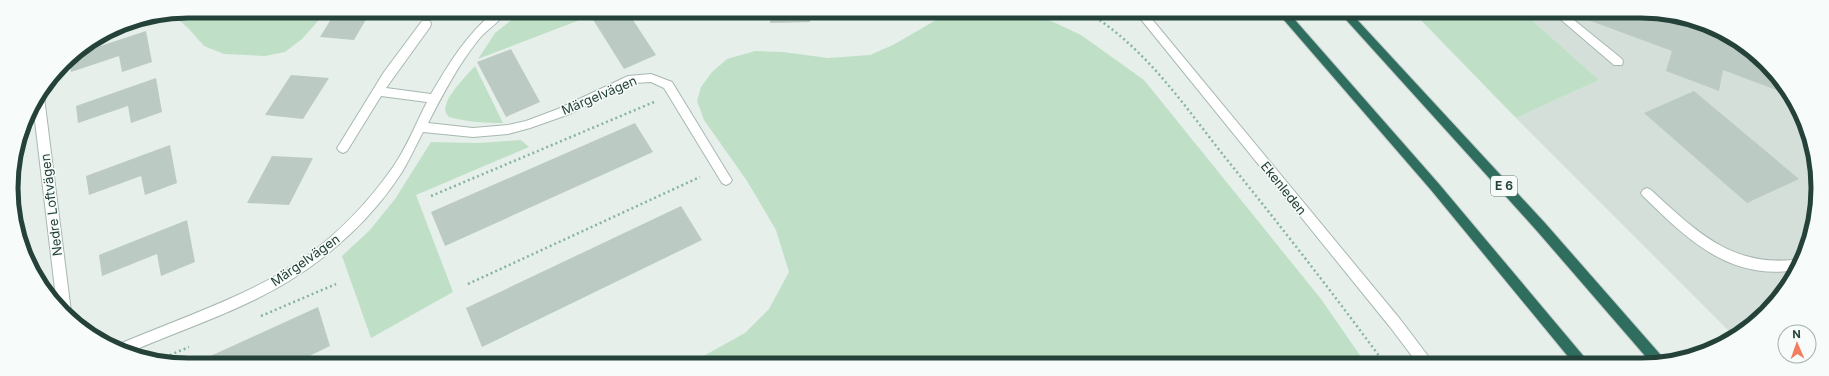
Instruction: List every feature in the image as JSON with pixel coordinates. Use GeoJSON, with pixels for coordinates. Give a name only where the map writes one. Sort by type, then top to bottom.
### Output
{"type":"FeatureCollection","features":[{"type":"Feature","properties":{"kind":"highway"},"geometry":{"type":"LineString","coordinates":[[1287,18],[1330,65],[1483,243],[1578,358]]}},
{"type":"Feature","properties":{"kind":"highway","name":"E 6"},"geometry":{"type":"LineString","coordinates":[[1349,18],[1541,227],[1655,358]]}},
{"type":"Feature","properties":{"kind":"street","name":"Märgelvägen"},"geometry":{"type":"LineString","coordinates":[[127,347],[265,288],[311,260],[342,234],[373,202],[398,168],[444,80],[464,51],[495,18]]}},
{"type":"Feature","properties":{"kind":"street","name":"Ekenleden"},"geometry":{"type":"LineString","coordinates":[[1145,18],[1395,322],[1422,358]]}},
{"type":"Feature","properties":{"kind":"street"},"geometry":{"type":"LineString","coordinates":[[1564,18],[1618,62]]}},
{"type":"Feature","properties":{"kind":"street"},"geometry":{"type":"LineString","coordinates":[[343,148],[378,91],[409,45],[426,24]]}},
{"type":"Feature","properties":{"kind":"street","name":"Märgelvägen"},"geometry":{"type":"LineString","coordinates":[[420,127],[488,133],[509,130],[526,126],[559,113],[632,79],[644,77],[657,78],[668,85],[726,180]]}},
{"type":"Feature","properties":{"kind":"street"},"geometry":{"type":"LineString","coordinates":[[378,91],[434,99]]}},
{"type":"Feature","properties":{"kind":"street","name":"Nedre Loftvägen"},"geometry":{"type":"LineString","coordinates":[[39,107],[63,303]]}},
{"type":"Feature","properties":{"kind":"street"},"geometry":{"type":"LineString","coordinates":[[1647,193],[1698,240],[1731,257],[1759,266],[1792,265]]}},
{"type":"Feature","properties":{"kind":"path"},"geometry":{"type":"LineString","coordinates":[[1096,18],[1107,24],[1151,64],[1323,280],[1381,358]]}},
{"type":"Feature","properties":{"kind":"path"},"geometry":{"type":"LineString","coordinates":[[431,196],[673,94]]}},
{"type":"Feature","properties":{"kind":"path"},"geometry":{"type":"LineString","coordinates":[[468,284],[719,168]]}},
{"type":"Feature","properties":{"kind":"shaded area"},"geometry":{"type":"Polygon","coordinates":[[[1530,18],[1652,18],[1674,21],[1696,27],[1726,41],[1753,60],[1769,76],[1788,103],[1802,133],[1810,166],[1811,199],[1808,221],[1798,253],[1788,273],[1776,291],[1753,316],[1730,332],[1516,118],[1599,80],[1530,18]]]}},
{"type":"Feature","properties":{"kind":"green space"},"geometry":{"type":"Polygon","coordinates":[[[177,18],[321,18],[302,39],[285,52],[265,56],[224,54],[204,46],[177,18]]]}},
{"type":"Feature","properties":{"kind":"green space"},"geometry":{"type":"Polygon","coordinates":[[[514,18],[585,18],[478,59],[495,33],[514,18]]]}},
{"type":"Feature","properties":{"kind":"green space"},"geometry":{"type":"Polygon","coordinates":[[[940,18],[1045,18],[1081,35],[1144,80],[1321,299],[1362,358],[700,358],[745,333],[769,309],[789,272],[776,230],[747,181],[704,120],[697,101],[701,87],[712,72],[727,59],[755,51],[783,52],[828,58],[870,55],[893,45],[940,18]]]}},
{"type":"Feature","properties":{"kind":"green space"},"geometry":{"type":"Polygon","coordinates":[[[1419,18],[1530,18],[1599,80],[1516,118],[1419,18]]]}},
{"type":"Feature","properties":{"kind":"green space"},"geometry":{"type":"Polygon","coordinates":[[[475,66],[503,123],[462,120],[449,117],[446,113],[445,107],[451,95],[475,66]]]}},
{"type":"Feature","properties":{"kind":"green space"},"geometry":{"type":"Polygon","coordinates":[[[521,140],[529,147],[416,195],[453,292],[371,338],[342,256],[370,230],[395,199],[431,142],[478,143],[521,140]]]}},
{"type":"Feature","properties":{"kind":"building"},"geometry":{"type":"Polygon","coordinates":[[[332,18],[367,18],[354,40],[320,37],[332,18]]]}},
{"type":"Feature","properties":{"kind":"building"},"geometry":{"type":"Polygon","coordinates":[[[592,18],[632,18],[656,55],[624,69],[592,18]]]}},
{"type":"Feature","properties":{"kind":"building"},"geometry":{"type":"Polygon","coordinates":[[[771,18],[810,18],[810,22],[770,23],[771,18]]]}},
{"type":"Feature","properties":{"kind":"building"},"geometry":{"type":"Polygon","coordinates":[[[1583,18],[1652,18],[1674,21],[1696,27],[1726,41],[1744,53],[1769,76],[1779,91],[1723,70],[1719,91],[1666,71],[1672,51],[1583,18]]]}},
{"type":"Feature","properties":{"kind":"building"},"geometry":{"type":"Polygon","coordinates":[[[146,31],[152,62],[122,72],[119,56],[71,72],[70,66],[91,49],[146,31]]]}},
{"type":"Feature","properties":{"kind":"building"},"geometry":{"type":"Polygon","coordinates":[[[511,49],[540,102],[506,117],[477,62],[511,49]]]}},
{"type":"Feature","properties":{"kind":"building"},"geometry":{"type":"Polygon","coordinates":[[[291,75],[329,78],[303,119],[265,115],[291,75]]]}},
{"type":"Feature","properties":{"kind":"building"},"geometry":{"type":"Polygon","coordinates":[[[156,78],[162,112],[131,123],[128,106],[78,123],[76,106],[156,78]]]}},
{"type":"Feature","properties":{"kind":"building"},"geometry":{"type":"Polygon","coordinates":[[[1694,91],[1799,179],[1747,203],[1644,113],[1694,91]]]}},
{"type":"Feature","properties":{"kind":"building"},"geometry":{"type":"Polygon","coordinates":[[[635,123],[653,152],[445,246],[431,212],[635,123]]]}},
{"type":"Feature","properties":{"kind":"building"},"geometry":{"type":"Polygon","coordinates":[[[170,145],[177,183],[145,195],[141,176],[89,195],[86,176],[170,145]]]}},
{"type":"Feature","properties":{"kind":"building"},"geometry":{"type":"Polygon","coordinates":[[[272,156],[313,158],[289,205],[247,203],[272,156]]]}},
{"type":"Feature","properties":{"kind":"building"},"geometry":{"type":"Polygon","coordinates":[[[681,206],[702,240],[482,347],[466,308],[681,206]]]}},
{"type":"Feature","properties":{"kind":"building"},"geometry":{"type":"Polygon","coordinates":[[[187,220],[195,262],[161,276],[157,254],[102,276],[99,255],[187,220]]]}},
{"type":"Feature","properties":{"kind":"building"},"geometry":{"type":"Polygon","coordinates":[[[318,307],[330,346],[305,358],[206,358],[318,307]]]}}]}
